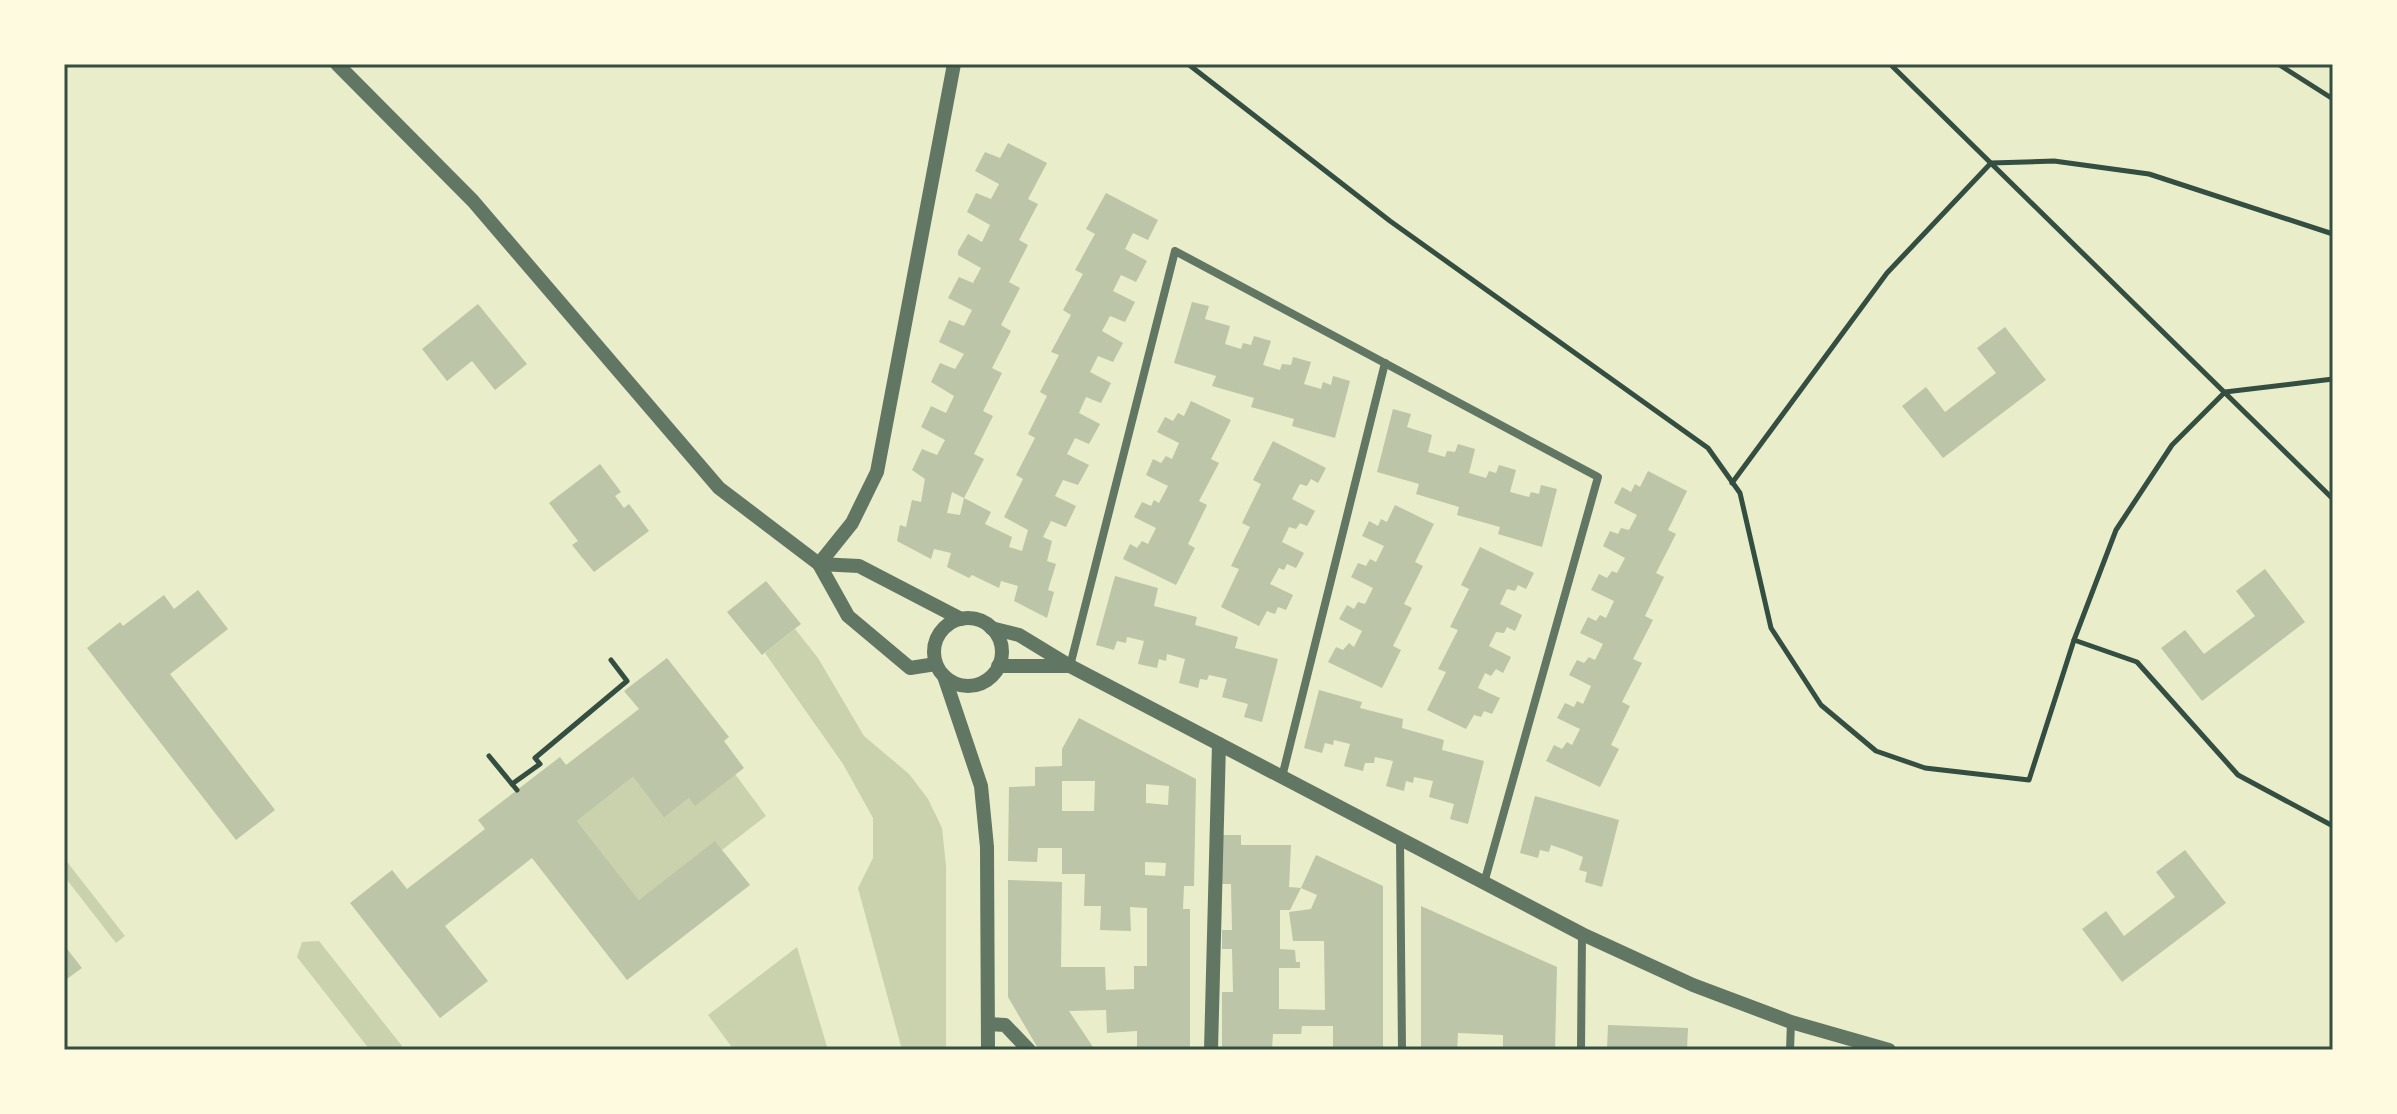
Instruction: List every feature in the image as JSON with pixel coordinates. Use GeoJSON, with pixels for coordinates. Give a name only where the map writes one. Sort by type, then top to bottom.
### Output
{"type":"FeatureCollection","features":[{"type":"Feature","properties":{"kind":"street"},"geometry":{"type":"LineString","coordinates":[[337,64],[473,201],[719,488],[819,564],[848,616],[910,668],[940,670],[961,686],[972,686],[988,679],[998,666],[1000,643],[991,628]]}},
{"type":"Feature","properties":{"kind":"street"},"geometry":{"type":"LineString","coordinates":[[819,564],[852,523],[877,472],[954,64]]}},
{"type":"Feature","properties":{"kind":"street"},"geometry":{"type":"LineString","coordinates":[[1070,666],[1175,251],[1598,477],[1484,883]]}},
{"type":"Feature","properties":{"kind":"street"},"geometry":{"type":"LineString","coordinates":[[1282,777],[1385,363]]}},
{"type":"Feature","properties":{"kind":"street"},"geometry":{"type":"LineString","coordinates":[[819,564],[859,566],[961,619]]}},
{"type":"Feature","properties":{"kind":"street"},"geometry":{"type":"LineString","coordinates":[[988,1050],[987,847],[981,786],[940,670],[937,639],[950,623],[961,619],[978,620],[991,628],[1019,635],[1070,666],[1582,934],[1693,985],[1791,1022],[1889,1050]]}},
{"type":"Feature","properties":{"kind":"street"},"geometry":{"type":"LineString","coordinates":[[998,666],[1070,666]]}},
{"type":"Feature","properties":{"kind":"street"},"geometry":{"type":"LineString","coordinates":[[1211,1050],[1219,744]]}},
{"type":"Feature","properties":{"kind":"street"},"geometry":{"type":"LineString","coordinates":[[1400,838],[1402,1050]]}},
{"type":"Feature","properties":{"kind":"street"},"geometry":{"type":"LineString","coordinates":[[1581,1050],[1582,934]]}},
{"type":"Feature","properties":{"kind":"street"},"geometry":{"type":"LineString","coordinates":[[1790,1050],[1791,1022]]}},
{"type":"Feature","properties":{"kind":"street"},"geometry":{"type":"LineString","coordinates":[[988,1024],[1005,1025],[1029,1050]]}},
{"type":"Feature","properties":{"kind":"path"},"geometry":{"type":"LineString","coordinates":[[1188,64],[1390,221],[1708,448],[1740,493],[1771,628],[1821,705],[1876,751],[1925,768],[2029,780],[2074,640],[2116,530],[2172,445],[2225,392],[2333,379]]}},
{"type":"Feature","properties":{"kind":"path"},"geometry":{"type":"LineString","coordinates":[[1890,64],[2333,499]]}},
{"type":"Feature","properties":{"kind":"path"},"geometry":{"type":"LineString","coordinates":[[2278,64],[2333,99]]}},
{"type":"Feature","properties":{"kind":"path"},"geometry":{"type":"LineString","coordinates":[[1732,483],[1887,273],[1991,163],[2054,161],[2149,174],[2333,234]]}},
{"type":"Feature","properties":{"kind":"path"},"geometry":{"type":"LineString","coordinates":[[2074,640],[2137,662],[2238,775],[2333,826]]}},
{"type":"Feature","properties":{"kind":"path"},"geometry":{"type":"LineString","coordinates":[[489,756],[514,787],[540,764],[535,758],[627,681],[611,660]]}},
{"type":"Feature","properties":{"kind":"green space"},"geometry":{"type":"Polygon","coordinates":[[[795,629],[818,658],[864,736],[909,774],[928,799],[942,828],[946,866],[946,1050],[902,1050],[858,888],[873,858],[873,818],[843,764],[765,653],[795,629]]]}},
{"type":"Feature","properties":{"kind":"green space"},"geometry":{"type":"Polygon","coordinates":[[[735,774],[766,816],[722,850],[639,900],[577,821],[633,777],[664,818],[689,798],[735,774]]]}},
{"type":"Feature","properties":{"kind":"green space"},"geometry":{"type":"Polygon","coordinates":[[[64,858],[125,936],[116,943],[64,876],[64,858]]]}},
{"type":"Feature","properties":{"kind":"green space"},"geometry":{"type":"Polygon","coordinates":[[[319,941],[402,1046],[401,1050],[370,1050],[297,957],[302,942],[319,941]]]}},
{"type":"Feature","properties":{"kind":"green space"},"geometry":{"type":"Polygon","coordinates":[[[797,947],[828,1050],[734,1050],[708,1015],[797,947]]]}},
{"type":"Feature","properties":{"kind":"building"},"geometry":{"type":"Polygon","coordinates":[[[1008,143],[1047,163],[1028,199],[1038,204],[1019,240],[1028,245],[1009,282],[1020,288],[1001,325],[1011,331],[992,368],[1002,373],[983,411],[993,416],[974,454],[984,459],[964,498],[991,512],[985,524],[1012,537],[1009,547],[1022,551],[1028,530],[1004,517],[1023,479],[1016,475],[1035,438],[1028,434],[1047,396],[1040,392],[1059,355],[1051,352],[1071,315],[1063,310],[1083,274],[1075,270],[1095,234],[1086,229],[1106,193],[1158,220],[1148,240],[1133,233],[1125,249],[1147,261],[1136,282],[1121,275],[1113,291],[1135,302],[1125,322],[1110,316],[1102,331],[1123,343],[1113,362],[1098,356],[1090,372],[1111,383],[1101,403],[1086,397],[1079,413],[1100,424],[1089,444],[1075,438],[1067,454],[1089,465],[1078,485],[1063,480],[1055,496],[1076,506],[1066,527],[1051,521],[1043,537],[1052,541],[1047,561],[1056,564],[1048,590],[1054,592],[1047,618],[1014,601],[1018,586],[1001,581],[999,588],[972,575],[969,578],[947,567],[951,553],[934,549],[931,559],[897,541],[900,525],[906,527],[912,500],[921,502],[925,479],[912,470],[922,449],[937,455],[945,440],[921,427],[931,406],[946,413],[954,396],[931,382],[940,363],[955,369],[964,354],[939,342],[949,320],[964,326],[972,310],[948,298],[959,277],[973,283],[981,268],[958,255],[958,251],[968,234],[982,242],[990,225],[967,212],[976,193],[991,199],[999,184],[975,171],[985,152],[1000,158],[1008,143]],[[952,492],[947,513],[960,515],[964,498],[952,492]]]}},
{"type":"Feature","properties":{"kind":"building"},"geometry":{"type":"Polygon","coordinates":[[[1192,302],[1209,306],[1205,319],[1230,326],[1225,344],[1241,349],[1243,343],[1251,345],[1254,336],[1271,341],[1263,365],[1280,370],[1282,364],[1291,365],[1293,357],[1311,362],[1304,384],[1321,389],[1323,382],[1331,385],[1333,376],[1350,381],[1335,438],[1292,426],[1294,419],[1251,407],[1254,398],[1212,386],[1216,376],[1174,363],[1192,302]]]}},
{"type":"Feature","properties":{"kind":"building"},"geometry":{"type":"Polygon","coordinates":[[[478,304],[527,364],[495,390],[472,361],[447,381],[422,349],[478,304]]]}},
{"type":"Feature","properties":{"kind":"building"},"geometry":{"type":"Polygon","coordinates":[[[2005,327],[2046,380],[1943,458],[1902,406],[1926,387],[1945,412],[1996,373],[1977,348],[2005,327]]]}},
{"type":"Feature","properties":{"kind":"building"},"geometry":{"type":"Polygon","coordinates":[[[1191,401],[1231,420],[1211,459],[1219,463],[1199,501],[1207,505],[1188,544],[1195,548],[1176,585],[1123,559],[1130,544],[1137,548],[1142,541],[1148,544],[1156,528],[1134,517],[1142,502],[1151,506],[1154,500],[1159,503],[1168,486],[1146,475],[1153,459],[1161,463],[1166,456],[1172,459],[1179,443],[1157,432],[1165,417],[1173,421],[1178,413],[1184,416],[1191,401]]]}},
{"type":"Feature","properties":{"kind":"building"},"geometry":{"type":"Polygon","coordinates":[[[1393,409],[1411,414],[1407,427],[1432,435],[1428,452],[1445,457],[1447,451],[1455,452],[1458,444],[1475,449],[1469,473],[1486,478],[1489,471],[1496,473],[1499,465],[1516,470],[1510,492],[1529,497],[1531,492],[1539,494],[1541,485],[1557,489],[1542,547],[1498,534],[1500,527],[1457,515],[1459,507],[1416,494],[1419,484],[1377,472],[1393,409]]]}},
{"type":"Feature","properties":{"kind":"building"},"geometry":{"type":"Polygon","coordinates":[[[1273,441],[1326,468],[1318,483],[1311,479],[1307,486],[1300,484],[1292,499],[1315,511],[1307,526],[1300,523],[1296,529],[1289,527],[1282,542],[1304,553],[1296,568],[1287,564],[1284,570],[1279,568],[1270,584],[1293,595],[1286,610],[1278,607],[1275,614],[1267,611],[1259,626],[1221,607],[1239,569],[1231,566],[1250,527],[1242,523],[1261,484],[1253,480],[1273,441]]]}},
{"type":"Feature","properties":{"kind":"building"},"geometry":{"type":"Polygon","coordinates":[[[600,464],[621,492],[615,496],[624,508],[629,504],[649,531],[594,572],[572,545],[578,541],[549,503],[600,464]]]}},
{"type":"Feature","properties":{"kind":"building"},"geometry":{"type":"Polygon","coordinates":[[[1648,471],[1687,491],[1668,530],[1676,534],[1656,573],[1664,577],[1645,616],[1653,620],[1633,659],[1642,663],[1622,702],[1630,706],[1611,745],[1619,749],[1600,787],[1546,761],[1554,745],[1562,749],[1567,742],[1572,745],[1580,729],[1557,718],[1565,703],[1574,707],[1577,701],[1583,704],[1591,686],[1569,675],[1577,660],[1584,663],[1589,657],[1595,660],[1603,644],[1580,633],[1588,617],[1596,621],[1600,615],[1606,618],[1614,601],[1591,590],[1599,574],[1607,578],[1612,571],[1617,573],[1625,558],[1603,546],[1610,531],[1618,534],[1621,528],[1629,530],[1637,515],[1614,503],[1622,487],[1631,492],[1635,484],[1640,487],[1648,471]]]}},
{"type":"Feature","properties":{"kind":"building"},"geometry":{"type":"Polygon","coordinates":[[[1395,505],[1434,524],[1415,562],[1423,566],[1404,604],[1412,608],[1393,646],[1401,650],[1382,688],[1328,662],[1336,647],[1343,650],[1349,643],[1354,647],[1362,631],[1339,619],[1347,605],[1354,609],[1358,602],[1365,604],[1373,588],[1351,577],[1358,563],[1366,566],[1370,559],[1376,562],[1384,546],[1362,536],[1369,521],[1378,526],[1381,519],[1387,522],[1395,505]]]}},
{"type":"Feature","properties":{"kind":"building"},"geometry":{"type":"Polygon","coordinates":[[[1480,547],[1534,573],[1526,589],[1518,585],[1515,591],[1507,589],[1500,604],[1522,615],[1515,631],[1507,627],[1504,633],[1496,632],[1489,646],[1511,657],[1503,673],[1496,669],[1491,676],[1485,673],[1478,688],[1500,698],[1492,714],[1484,711],[1481,717],[1474,715],[1466,729],[1427,710],[1446,672],[1438,669],[1458,630],[1450,627],[1469,589],[1461,585],[1480,547]]]}},
{"type":"Feature","properties":{"kind":"building"},"geometry":{"type":"Polygon","coordinates":[[[2265,569],[2305,622],[2202,701],[2161,648],[2185,630],[2204,654],[2255,616],[2236,591],[2265,569]]]}},
{"type":"Feature","properties":{"kind":"building"},"geometry":{"type":"Polygon","coordinates":[[[1115,576],[1158,588],[1154,606],[1197,617],[1195,625],[1238,637],[1235,648],[1278,659],[1262,722],[1244,717],[1248,704],[1222,697],[1227,679],[1209,675],[1207,680],[1200,679],[1198,688],[1179,683],[1185,659],[1167,654],[1166,661],[1159,659],[1157,668],[1138,664],[1144,641],[1127,637],[1126,643],[1117,641],[1114,650],[1096,645],[1115,576]]]}},
{"type":"Feature","properties":{"kind":"building"},"geometry":{"type":"Polygon","coordinates":[[[766,581],[801,624],[762,655],[727,612],[766,581]]]}},
{"type":"Feature","properties":{"kind":"building"},"geometry":{"type":"Polygon","coordinates":[[[198,590],[228,629],[170,674],[275,810],[236,840],[87,648],[120,622],[123,626],[164,595],[174,609],[198,590]]]}},
{"type":"Feature","properties":{"kind":"building"},"geometry":{"type":"Polygon","coordinates":[[[667,658],[729,737],[724,741],[744,768],[695,806],[689,798],[664,818],[633,777],[577,821],[639,900],[715,841],[750,885],[627,980],[532,858],[445,926],[488,981],[440,1018],[350,903],[392,870],[407,889],[485,829],[478,820],[560,757],[566,765],[639,709],[624,691],[667,658]]]}},
{"type":"Feature","properties":{"kind":"building"},"geometry":{"type":"Polygon","coordinates":[[[1319,690],[1362,702],[1360,708],[1403,719],[1402,728],[1444,740],[1442,750],[1484,761],[1468,824],[1450,819],[1454,804],[1429,797],[1433,781],[1414,777],[1413,783],[1406,781],[1404,791],[1386,786],[1393,761],[1375,757],[1374,763],[1365,763],[1363,771],[1344,766],[1350,744],[1334,740],[1333,745],[1325,743],[1322,753],[1304,748],[1319,690]]]}},
{"type":"Feature","properties":{"kind":"building"},"geometry":{"type":"Polygon","coordinates":[[[1079,718],[1196,779],[1194,886],[1184,886],[1183,909],[1190,909],[1190,1050],[1137,1050],[1137,1031],[1107,1033],[1106,1010],[1069,1011],[1095,1050],[1039,1050],[1008,997],[1008,880],[1062,882],[1061,967],[1105,967],[1106,990],[1134,989],[1134,966],[1147,966],[1147,908],[1130,907],[1131,931],[1100,930],[1101,906],[1084,906],[1085,874],[1062,874],[1062,848],[1038,848],[1037,862],[1008,861],[1009,787],[1035,786],[1035,767],[1062,766],[1062,749],[1079,718]],[[1062,781],[1062,811],[1094,811],[1095,781],[1062,781]],[[1146,784],[1146,803],[1168,805],[1169,786],[1146,784]],[[1145,862],[1145,875],[1165,876],[1166,863],[1145,862]]]}},
{"type":"Feature","properties":{"kind":"building"},"geometry":{"type":"Polygon","coordinates":[[[1535,796],[1619,820],[1602,887],[1585,882],[1587,872],[1579,870],[1583,857],[1551,845],[1549,852],[1540,850],[1538,858],[1520,853],[1535,796]]]}},
{"type":"Feature","properties":{"kind":"building"},"geometry":{"type":"Polygon","coordinates":[[[1222,835],[1241,835],[1241,845],[1291,845],[1289,887],[1301,888],[1316,855],[1383,886],[1383,1050],[1333,1050],[1333,1026],[1302,1026],[1301,1034],[1273,1034],[1272,1049],[1222,1050],[1222,992],[1233,992],[1232,949],[1222,949],[1222,930],[1232,930],[1231,884],[1222,884],[1222,835]],[[1301,888],[1290,910],[1280,910],[1280,949],[1295,950],[1300,968],[1279,968],[1279,1009],[1325,1010],[1324,941],[1293,941],[1289,912],[1311,909],[1317,895],[1301,888]]]}},
{"type":"Feature","properties":{"kind":"building"},"geometry":{"type":"Polygon","coordinates":[[[2185,850],[2226,903],[2122,982],[2082,929],[2106,911],[2124,936],[2175,897],[2156,872],[2185,850]]]}},
{"type":"Feature","properties":{"kind":"building"},"geometry":{"type":"Polygon","coordinates":[[[1421,906],[1557,967],[1555,1050],[1503,1050],[1503,1035],[1458,1033],[1457,1050],[1421,1050],[1421,906]]]}},
{"type":"Feature","properties":{"kind":"building"},"geometry":{"type":"Polygon","coordinates":[[[64,945],[82,968],[64,981],[64,945]]]}},
{"type":"Feature","properties":{"kind":"building"},"geometry":{"type":"Polygon","coordinates":[[[1608,1025],[1688,1028],[1687,1050],[1607,1050],[1608,1025]]]}}]}
